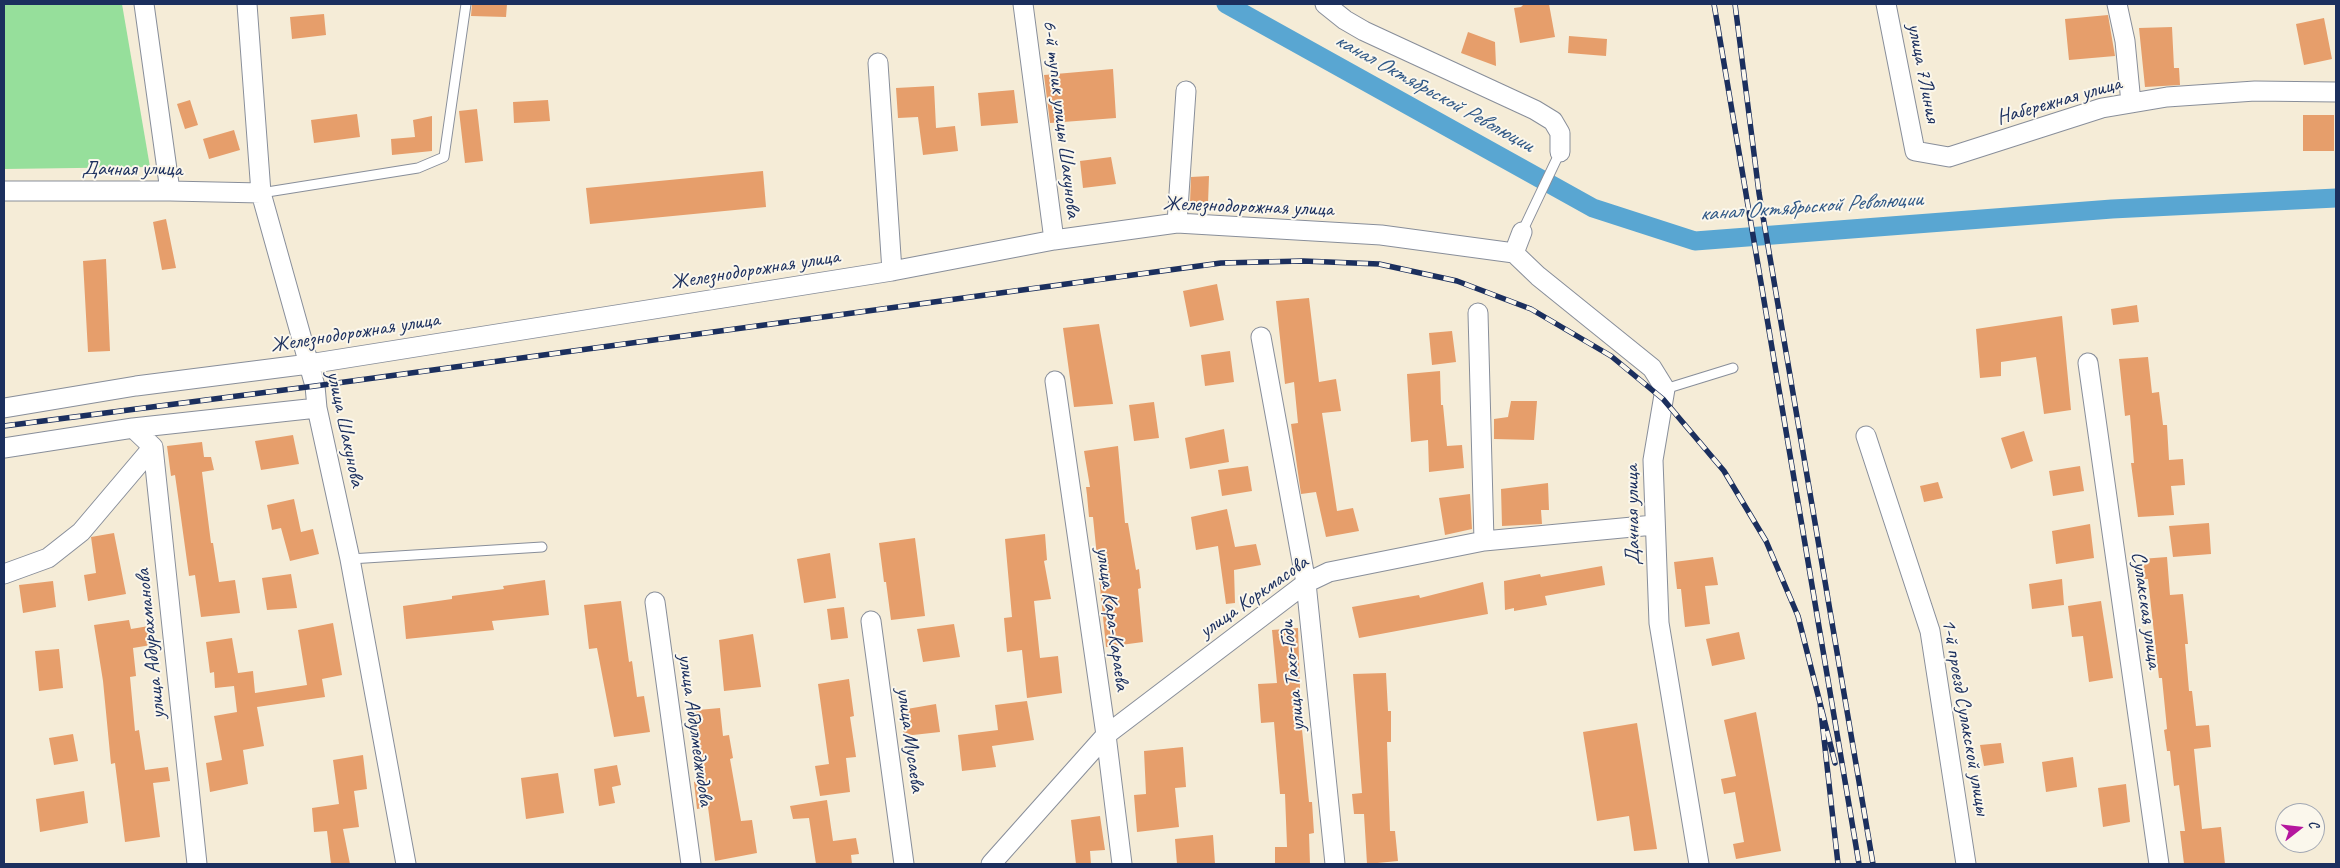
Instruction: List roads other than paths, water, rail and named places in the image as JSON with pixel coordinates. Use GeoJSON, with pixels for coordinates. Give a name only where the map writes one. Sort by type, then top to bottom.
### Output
{"type":"FeatureCollection","features":[{"type":"Feature","properties":{"kind":"street"},"geometry":{"type":"LineString","coordinates":[[144,4],[170,191]]}},
{"type":"Feature","properties":{"kind":"street","name":"улица Шакунова"},"geometry":{"type":"LineString","coordinates":[[247,4],[261,194],[315,386],[317,408],[350,559],[406,864]]}},
{"type":"Feature","properties":{"kind":"street","name":"6-й тупик улицы Шакунова"},"geometry":{"type":"LineString","coordinates":[[1023,4],[1054,240]]}},
{"type":"Feature","properties":{"kind":"street"},"geometry":{"type":"LineString","coordinates":[[1325,4],[1344,20],[1364,31],[1541,113],[1552,121],[1560,133],[1560,152]]}},
{"type":"Feature","properties":{"kind":"street","name":"улица 7Линия"},"geometry":{"type":"LineString","coordinates":[[1886,4],[1915,151]]}},
{"type":"Feature","properties":{"kind":"street"},"geometry":{"type":"LineString","coordinates":[[2117,4],[2125,41],[2131,103]]}},
{"type":"Feature","properties":{"kind":"street"},"geometry":{"type":"LineString","coordinates":[[878,63],[892,271]]}},
{"type":"Feature","properties":{"kind":"street"},"geometry":{"type":"LineString","coordinates":[[1177,223],[1186,91]]}},
{"type":"Feature","properties":{"kind":"street","name":"Набережная улица"},"geometry":{"type":"LineString","coordinates":[[1915,151],[1949,157],[2102,108],[2167,97],[2256,91],[2336,92]]}},
{"type":"Feature","properties":{"kind":"street","name":"Дачная улица"},"geometry":{"type":"LineString","coordinates":[[4,191],[170,191],[261,194]]}},
{"type":"Feature","properties":{"kind":"street","name":"Железнодорожная улица"},"geometry":{"type":"LineString","coordinates":[[4,408],[136,386],[309,364],[892,271],[1054,240],[1177,223],[1381,236],[1514,253]]}},
{"type":"Feature","properties":{"kind":"street"},"geometry":{"type":"LineString","coordinates":[[1522,232],[1514,253],[1538,276],[1652,368],[1665,389]]}},
{"type":"Feature","properties":{"kind":"street"},"geometry":{"type":"LineString","coordinates":[[1478,313],[1484,541]]}},
{"type":"Feature","properties":{"kind":"street","name":"улица Тахо-Годи"},"geometry":{"type":"LineString","coordinates":[[1261,337],[1306,583],[1335,864]]}},
{"type":"Feature","properties":{"kind":"street","name":"Сулакская улица"},"geometry":{"type":"LineString","coordinates":[[2088,363],[2158,864]]}},
{"type":"Feature","properties":{"kind":"street","name":"улица Кара-Караева"},"geometry":{"type":"LineString","coordinates":[[1056,381],[1106,735],[1122,864]]}},
{"type":"Feature","properties":{"kind":"street","name":"Дачная улица"},"geometry":{"type":"LineString","coordinates":[[1665,389],[1653,460],[1659,623],[1699,864]]}},
{"type":"Feature","properties":{"kind":"street"},"geometry":{"type":"LineString","coordinates":[[4,448],[132,428],[317,408]]}},
{"type":"Feature","properties":{"kind":"street"},"geometry":{"type":"LineString","coordinates":[[4,574],[48,558],[81,532],[153,447],[132,428]]}},
{"type":"Feature","properties":{"kind":"street","name":"1-й проезд Сулакской улицы"},"geometry":{"type":"LineString","coordinates":[[1866,436],[1930,631],[1966,864]]}},
{"type":"Feature","properties":{"kind":"street","name":"улица Абдурахманова"},"geometry":{"type":"LineString","coordinates":[[153,447],[197,864]]}},
{"type":"Feature","properties":{"kind":"street","name":"улица Коркмасова"},"geometry":{"type":"LineString","coordinates":[[990,864],[1106,735],[1306,583],[1329,572],[1484,541],[1654,525]]}},
{"type":"Feature","properties":{"kind":"street","name":"улица Абдулмеджидова"},"geometry":{"type":"LineString","coordinates":[[655,602],[691,864]]}},
{"type":"Feature","properties":{"kind":"street","name":"улица Мусаева"},"geometry":{"type":"LineString","coordinates":[[871,621],[904,864]]}},
{"type":"Feature","properties":{"kind":"lane"},"geometry":{"type":"LineString","coordinates":[[261,194],[418,168],[444,157],[466,4]]}},
{"type":"Feature","properties":{"kind":"lane"},"geometry":{"type":"LineString","coordinates":[[1522,232],[1560,152]]}},
{"type":"Feature","properties":{"kind":"lane"},"geometry":{"type":"LineString","coordinates":[[1665,389],[1732,368]]}},
{"type":"Feature","properties":{"kind":"lane"},"geometry":{"type":"LineString","coordinates":[[350,559],[542,547]]}},
{"type":"Feature","properties":{"kind":"waterway","name":"канал Октябрьской Революции"},"geometry":{"type":"LineString","coordinates":[[1226,4],[1593,208],[1695,241],[2112,209],[2336,198]]}},
{"type":"Feature","properties":{"kind":"railway"},"geometry":{"type":"LineString","coordinates":[[1714,4],[1859,864]]}},
{"type":"Feature","properties":{"kind":"railway"},"geometry":{"type":"LineString","coordinates":[[1735,4],[1759,193],[1873,864]]}},
{"type":"Feature","properties":{"kind":"railway"},"geometry":{"type":"LineString","coordinates":[[4,426],[315,386],[1221,263],[1303,261],[1379,264],[1457,281],[1531,309],[1611,356],[1663,399],[1724,471],[1766,541],[1798,616],[1820,703]]}},
{"type":"Feature","properties":{"kind":"railway"},"geometry":{"type":"LineString","coordinates":[[1835,763],[1820,703],[1838,864]]}}]}
